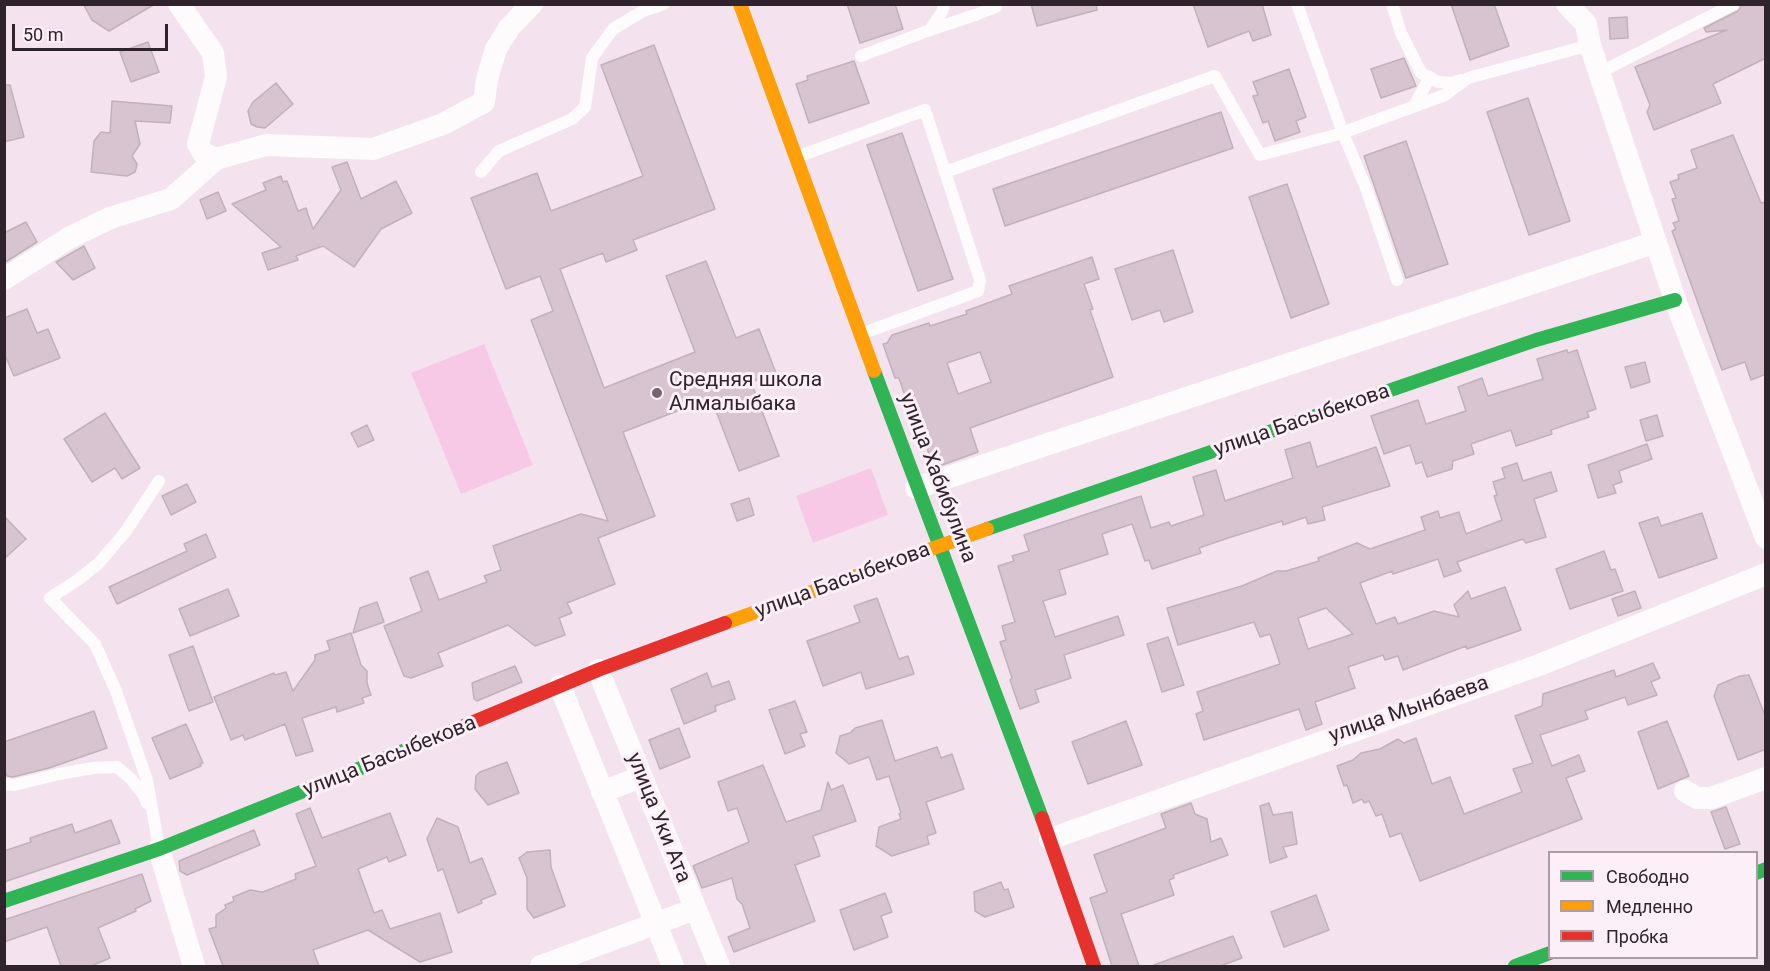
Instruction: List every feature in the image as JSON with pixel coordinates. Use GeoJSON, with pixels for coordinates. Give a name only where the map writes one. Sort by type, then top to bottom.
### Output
{"type":"FeatureCollection","features":[{"type":"Feature","properties":{"kind":"street"},"geometry":{"type":"LineString","coordinates":[[179,4],[213,52],[216,77],[184,188]]}},
{"type":"Feature","properties":{"kind":"street"},"geometry":{"type":"LineString","coordinates":[[4,279],[69,238],[110,218],[171,199],[216,159],[266,146],[373,149],[443,124],[484,102],[496,49],[509,28],[532,4]]}},
{"type":"Feature","properties":{"kind":"street","name":"улица Хабибулина"},"geometry":{"type":"LineString","coordinates":[[740,4],[916,488],[1050,838],[1094,966]]}},
{"type":"Feature","properties":{"kind":"street"},"geometry":{"type":"LineString","coordinates":[[1567,4],[1589,24],[1599,73],[1675,300],[1766,538]]}},
{"type":"Feature","properties":{"kind":"street"},"geometry":{"type":"LineString","coordinates":[[198,144],[203,153],[216,159]]}},
{"type":"Feature","properties":{"kind":"street"},"geometry":{"type":"LineString","coordinates":[[916,488],[1656,242]]}},
{"type":"Feature","properties":{"kind":"street","name":"улица Басыбекова"},"geometry":{"type":"LineString","coordinates":[[4,901],[159,849],[397,754],[598,670],[939,545],[1536,340],[1675,300]]}},
{"type":"Feature","properties":{"kind":"street","name":"улица Мынбаева"},"geometry":{"type":"LineString","coordinates":[[1050,838],[1539,665],[1766,574]]}},
{"type":"Feature","properties":{"kind":"street","name":"улица Уки Ата"},"geometry":{"type":"LineString","coordinates":[[598,670],[719,966]]}},
{"type":"Feature","properties":{"kind":"street","name":"улица Уки Ата"},"geometry":{"type":"LineString","coordinates":[[560,686],[673,966]]}},
{"type":"Feature","properties":{"kind":"street"},"geometry":{"type":"LineString","coordinates":[[602,792],[641,777]]}},
{"type":"Feature","properties":{"kind":"street"},"geometry":{"type":"LineString","coordinates":[[1685,791],[1697,798],[1711,798],[1766,778]]}},
{"type":"Feature","properties":{"kind":"street"},"geometry":{"type":"LineString","coordinates":[[159,849],[194,966]]}},
{"type":"Feature","properties":{"kind":"street"},"geometry":{"type":"LineString","coordinates":[[541,966],[695,909]]}},
{"type":"Feature","properties":{"kind":"street"},"geometry":{"type":"LineString","coordinates":[[1515,966],[1548,954]]}},
{"type":"Feature","properties":{"kind":"lane"},"geometry":{"type":"LineString","coordinates":[[481,172],[499,151],[572,119],[585,107],[592,58],[613,30],[644,11],[664,4]]}},
{"type":"Feature","properties":{"kind":"lane"},"geometry":{"type":"LineString","coordinates":[[930,30],[942,12],[944,4]]}},
{"type":"Feature","properties":{"kind":"lane"},"geometry":{"type":"LineString","coordinates":[[861,56],[975,15],[996,6],[995,4]]}},
{"type":"Feature","properties":{"kind":"lane"},"geometry":{"type":"LineString","coordinates":[[1297,4],[1343,133],[1366,188],[1397,280]]}},
{"type":"Feature","properties":{"kind":"lane"},"geometry":{"type":"LineString","coordinates":[[1392,4],[1401,33],[1421,73],[1438,82],[1451,83],[1468,78],[1589,24]]}},
{"type":"Feature","properties":{"kind":"lane"},"geometry":{"type":"LineString","coordinates":[[1599,73],[1734,4]]}},
{"type":"Feature","properties":{"kind":"lane"},"geometry":{"type":"LineString","coordinates":[[945,172],[1215,76],[1260,155],[1343,133],[1445,94],[1468,78]]}},
{"type":"Feature","properties":{"kind":"lane"},"geometry":{"type":"LineString","coordinates":[[1414,106],[1430,77]]}},
{"type":"Feature","properties":{"kind":"lane"},"geometry":{"type":"LineString","coordinates":[[797,157],[924,110],[980,280],[978,291],[861,334]]}},
{"type":"Feature","properties":{"kind":"lane"},"geometry":{"type":"LineString","coordinates":[[159,481],[126,531],[99,563],[50,598],[95,644],[116,691],[147,780],[159,849]]}},
{"type":"Feature","properties":{"kind":"lane"},"geometry":{"type":"LineString","coordinates":[[4,784],[14,785],[93,768],[117,767],[143,794],[152,812]]}},
{"type":"Feature","properties":{"kind":"shaded area"},"geometry":{"type":"Polygon","coordinates":[[[484,344],[533,465],[461,494],[411,373],[484,344]]]}},
{"type":"Feature","properties":{"kind":"shaded area"},"geometry":{"type":"Polygon","coordinates":[[[871,468],[888,515],[813,543],[796,496],[871,468]]]}},
{"type":"Feature","properties":{"kind":"building"},"geometry":{"type":"Polygon","coordinates":[[[83,4],[155,4],[109,31],[92,20],[83,4]]]}},
{"type":"Feature","properties":{"kind":"building"},"geometry":{"type":"Polygon","coordinates":[[[847,4],[895,4],[903,29],[860,43],[847,4]]]}},
{"type":"Feature","properties":{"kind":"building"},"geometry":{"type":"Polygon","coordinates":[[[1031,4],[1096,4],[1097,10],[1037,26],[1031,4]]]}},
{"type":"Feature","properties":{"kind":"building"},"geometry":{"type":"Polygon","coordinates":[[[1193,4],[1262,4],[1271,35],[1253,41],[1249,31],[1208,47],[1193,4]]]}},
{"type":"Feature","properties":{"kind":"building"},"geometry":{"type":"Polygon","coordinates":[[[1451,4],[1494,4],[1509,46],[1470,60],[1451,4]]]}},
{"type":"Feature","properties":{"kind":"building"},"geometry":{"type":"Polygon","coordinates":[[[1742,4],[1766,4],[1766,58],[1713,84],[1721,103],[1654,130],[1647,112],[1650,105],[1635,67],[1727,30],[1706,32],[1704,28],[1738,11],[1742,4]]]}},
{"type":"Feature","properties":{"kind":"building"},"geometry":{"type":"Polygon","coordinates":[[[1627,17],[1628,38],[1610,39],[1609,18],[1627,17]]]}},
{"type":"Feature","properties":{"kind":"building"},"geometry":{"type":"Polygon","coordinates":[[[148,42],[159,72],[131,82],[120,52],[148,42]]]}},
{"type":"Feature","properties":{"kind":"building"},"geometry":{"type":"Polygon","coordinates":[[[654,45],[715,209],[633,240],[637,250],[606,262],[603,253],[560,269],[604,388],[695,352],[666,276],[706,261],[736,338],[759,329],[776,373],[751,382],[779,456],[739,471],[711,398],[623,432],[655,516],[598,538],[615,584],[567,603],[572,613],[559,618],[565,635],[535,646],[508,625],[438,653],[443,666],[411,678],[404,676],[384,626],[422,611],[410,578],[428,571],[439,600],[487,582],[484,576],[501,570],[493,546],[581,514],[608,521],[531,320],[553,311],[540,276],[506,289],[471,198],[537,173],[551,211],[643,176],[601,65],[654,45]]]}},
{"type":"Feature","properties":{"kind":"building"},"geometry":{"type":"Polygon","coordinates":[[[1404,58],[1416,86],[1381,98],[1371,69],[1404,58]]]}},
{"type":"Feature","properties":{"kind":"building"},"geometry":{"type":"Polygon","coordinates":[[[854,61],[869,103],[809,123],[796,84],[808,80],[807,76],[854,61]]]}},
{"type":"Feature","properties":{"kind":"building"},"geometry":{"type":"Polygon","coordinates":[[[1289,69],[1306,117],[1296,121],[1300,132],[1275,141],[1268,121],[1263,123],[1253,96],[1258,95],[1253,82],[1289,69]]]}},
{"type":"Feature","properties":{"kind":"building"},"geometry":{"type":"Polygon","coordinates":[[[276,83],[293,104],[265,128],[251,124],[248,111],[253,102],[276,83]]]}},
{"type":"Feature","properties":{"kind":"building"},"geometry":{"type":"Polygon","coordinates":[[[4,85],[10,85],[24,137],[4,142],[4,85]]]}},
{"type":"Feature","properties":{"kind":"building"},"geometry":{"type":"Polygon","coordinates":[[[1528,98],[1570,221],[1529,235],[1487,112],[1528,98]]]}},
{"type":"Feature","properties":{"kind":"building"},"geometry":{"type":"Polygon","coordinates":[[[112,101],[172,106],[170,123],[135,121],[140,144],[132,156],[137,164],[135,172],[127,176],[91,172],[94,141],[101,132],[110,133],[112,101]]]}},
{"type":"Feature","properties":{"kind":"building"},"geometry":{"type":"Polygon","coordinates":[[[1221,112],[1233,148],[1005,226],[993,189],[1221,112]]]}},
{"type":"Feature","properties":{"kind":"building"},"geometry":{"type":"Polygon","coordinates":[[[902,133],[953,279],[918,291],[867,145],[902,133]]]}},
{"type":"Feature","properties":{"kind":"building"},"geometry":{"type":"Polygon","coordinates":[[[1733,135],[1761,203],[1766,202],[1766,374],[1751,380],[1745,362],[1722,370],[1672,231],[1676,229],[1673,223],[1679,221],[1672,199],[1676,198],[1670,182],[1679,179],[1678,175],[1697,168],[1691,150],[1733,135]]]}},
{"type":"Feature","properties":{"kind":"building"},"geometry":{"type":"Polygon","coordinates":[[[1406,141],[1448,264],[1406,278],[1364,156],[1406,141]]]}},
{"type":"Feature","properties":{"kind":"building"},"geometry":{"type":"Polygon","coordinates":[[[347,162],[361,199],[396,181],[412,213],[381,229],[354,267],[323,246],[296,256],[298,260],[268,270],[262,253],[281,247],[232,204],[266,190],[263,183],[281,176],[283,182],[287,181],[298,211],[306,208],[313,229],[341,190],[332,167],[347,162]]]}},
{"type":"Feature","properties":{"kind":"building"},"geometry":{"type":"Polygon","coordinates":[[[1287,184],[1329,304],[1291,318],[1249,197],[1287,184]]]}},
{"type":"Feature","properties":{"kind":"building"},"geometry":{"type":"Polygon","coordinates":[[[218,192],[226,211],[207,219],[200,200],[218,192]]]}},
{"type":"Feature","properties":{"kind":"building"},"geometry":{"type":"Polygon","coordinates":[[[26,222],[37,242],[4,263],[4,233],[26,222]]]}},
{"type":"Feature","properties":{"kind":"building"},"geometry":{"type":"Polygon","coordinates":[[[84,246],[95,268],[73,280],[56,262],[84,246]]]}},
{"type":"Feature","properties":{"kind":"building"},"geometry":{"type":"Polygon","coordinates":[[[1173,250],[1193,312],[1164,322],[1160,310],[1132,320],[1115,269],[1173,250]]]}},
{"type":"Feature","properties":{"kind":"building"},"geometry":{"type":"Polygon","coordinates":[[[1092,257],[1099,279],[1084,284],[1093,309],[1090,310],[1113,377],[970,428],[978,452],[934,468],[907,392],[904,393],[899,378],[895,378],[883,344],[887,343],[892,335],[967,314],[966,311],[1012,294],[1009,286],[1092,257]],[[980,352],[947,363],[958,394],[991,382],[980,352]]]}},
{"type":"Feature","properties":{"kind":"building"},"geometry":{"type":"Polygon","coordinates":[[[27,309],[37,333],[48,329],[60,358],[14,376],[4,353],[4,318],[27,309]]]}},
{"type":"Feature","properties":{"kind":"building"},"geometry":{"type":"Polygon","coordinates":[[[1567,350],[1568,353],[1577,350],[1596,409],[1587,412],[1589,417],[1551,430],[1552,434],[1516,446],[1511,430],[1471,444],[1474,454],[1453,461],[1452,469],[1427,477],[1422,462],[1416,464],[1410,445],[1384,454],[1371,416],[1418,400],[1426,424],[1466,411],[1458,387],[1482,378],[1488,396],[1543,379],[1537,359],[1567,350]]]}},
{"type":"Feature","properties":{"kind":"building"},"geometry":{"type":"Polygon","coordinates":[[[1645,362],[1650,382],[1631,388],[1625,367],[1645,362]]]}},
{"type":"Feature","properties":{"kind":"building"},"geometry":{"type":"Polygon","coordinates":[[[105,413],[140,468],[122,479],[115,468],[92,482],[64,439],[105,413]]]}},
{"type":"Feature","properties":{"kind":"building"},"geometry":{"type":"Polygon","coordinates":[[[1657,415],[1663,436],[1646,441],[1640,420],[1657,415]]]}},
{"type":"Feature","properties":{"kind":"building"},"geometry":{"type":"Polygon","coordinates":[[[367,425],[374,440],[358,447],[351,433],[367,425]]]}},
{"type":"Feature","properties":{"kind":"building"},"geometry":{"type":"Polygon","coordinates":[[[1310,442],[1317,467],[1376,447],[1390,486],[1322,507],[1325,520],[1308,524],[1306,517],[1283,525],[1282,521],[1199,548],[1201,553],[1152,569],[1149,560],[1145,561],[1132,524],[1102,534],[1108,554],[1059,570],[1066,594],[1043,601],[1055,637],[1118,616],[1124,635],[1064,655],[1071,678],[1035,690],[1039,702],[1020,709],[1000,642],[1006,640],[1002,626],[1015,622],[998,566],[1014,561],[1012,556],[1029,551],[1024,535],[1141,496],[1151,528],[1169,522],[1171,526],[1204,515],[1193,477],[1216,470],[1225,501],[1293,478],[1285,450],[1310,442]]]}},
{"type":"Feature","properties":{"kind":"building"},"geometry":{"type":"Polygon","coordinates":[[[1647,444],[1652,459],[1619,471],[1622,482],[1613,485],[1616,493],[1598,498],[1588,465],[1647,444]]]}},
{"type":"Feature","properties":{"kind":"building"},"geometry":{"type":"Polygon","coordinates":[[[1517,463],[1523,481],[1551,472],[1557,491],[1534,499],[1546,537],[1526,543],[1523,539],[1457,562],[1461,571],[1444,577],[1438,559],[1393,574],[1392,571],[1360,583],[1376,624],[1395,617],[1398,624],[1434,611],[1459,617],[1454,605],[1468,591],[1471,599],[1505,587],[1521,630],[1467,649],[1466,646],[1403,670],[1398,656],[1385,660],[1383,655],[1348,667],[1355,688],[1315,702],[1322,724],[1306,730],[1299,709],[1204,740],[1196,714],[1203,711],[1197,692],[1280,664],[1270,634],[1260,637],[1254,622],[1178,645],[1167,608],[1242,586],[1277,571],[1286,571],[1319,561],[1318,558],[1357,543],[1370,549],[1425,530],[1421,517],[1438,511],[1440,518],[1459,512],[1466,534],[1502,520],[1494,496],[1497,495],[1493,482],[1505,478],[1502,468],[1517,463]],[[1326,608],[1298,618],[1308,649],[1353,634],[1326,608]]]}},
{"type":"Feature","properties":{"kind":"building"},"geometry":{"type":"Polygon","coordinates":[[[187,484],[196,502],[171,515],[162,496],[187,484]]]}},
{"type":"Feature","properties":{"kind":"building"},"geometry":{"type":"Polygon","coordinates":[[[749,498],[754,515],[737,521],[731,504],[749,498]]]}},
{"type":"Feature","properties":{"kind":"building"},"geometry":{"type":"Polygon","coordinates":[[[1702,513],[1717,558],[1659,578],[1639,523],[1658,517],[1661,526],[1702,513]]]}},
{"type":"Feature","properties":{"kind":"building"},"geometry":{"type":"Polygon","coordinates":[[[4,516],[26,539],[4,559],[4,516]]]}},
{"type":"Feature","properties":{"kind":"building"},"geometry":{"type":"Polygon","coordinates":[[[206,534],[216,557],[117,604],[109,587],[187,551],[184,544],[206,534]]]}},
{"type":"Feature","properties":{"kind":"building"},"geometry":{"type":"Polygon","coordinates":[[[1604,551],[1611,570],[1615,569],[1623,591],[1570,609],[1556,569],[1604,551]]]}},
{"type":"Feature","properties":{"kind":"building"},"geometry":{"type":"Polygon","coordinates":[[[228,589],[239,616],[190,636],[179,609],[228,589]]]}},
{"type":"Feature","properties":{"kind":"building"},"geometry":{"type":"Polygon","coordinates":[[[1635,591],[1641,608],[1618,616],[1612,599],[1635,591]]]}},
{"type":"Feature","properties":{"kind":"building"},"geometry":{"type":"Polygon","coordinates":[[[877,598],[899,659],[908,656],[914,674],[866,689],[861,672],[823,686],[807,641],[860,622],[854,606],[877,598]]]}},
{"type":"Feature","properties":{"kind":"building"},"geometry":{"type":"Polygon","coordinates":[[[377,602],[384,622],[353,633],[360,608],[377,602]]]}},
{"type":"Feature","properties":{"kind":"building"},"geometry":{"type":"Polygon","coordinates":[[[351,633],[361,665],[367,671],[367,683],[371,695],[362,698],[364,703],[337,712],[336,707],[302,718],[313,751],[296,756],[285,724],[245,740],[243,735],[231,740],[214,697],[274,673],[275,675],[286,672],[293,691],[315,660],[315,655],[330,650],[327,641],[351,633]]]}},
{"type":"Feature","properties":{"kind":"building"},"geometry":{"type":"Polygon","coordinates":[[[1168,637],[1184,685],[1162,692],[1147,644],[1168,637]]]}},
{"type":"Feature","properties":{"kind":"building"},"geometry":{"type":"Polygon","coordinates":[[[193,646],[213,702],[189,711],[169,655],[193,646]]]}},
{"type":"Feature","properties":{"kind":"building"},"geometry":{"type":"Polygon","coordinates":[[[1653,663],[1660,678],[1651,682],[1657,695],[1628,705],[1625,697],[1585,711],[1588,719],[1540,735],[1552,766],[1579,755],[1585,771],[1566,778],[1582,819],[1420,881],[1401,833],[1390,837],[1382,814],[1376,816],[1369,801],[1364,803],[1362,799],[1353,803],[1347,785],[1344,786],[1337,766],[1353,760],[1361,753],[1380,749],[1398,739],[1404,743],[1416,738],[1432,784],[1450,777],[1464,814],[1522,792],[1513,769],[1533,763],[1515,716],[1542,706],[1543,694],[1614,670],[1616,677],[1653,663]]]}},
{"type":"Feature","properties":{"kind":"building"},"geometry":{"type":"Polygon","coordinates":[[[515,666],[522,682],[477,701],[474,699],[472,683],[515,666]]]}},
{"type":"Feature","properties":{"kind":"building"},"geometry":{"type":"Polygon","coordinates":[[[707,673],[712,687],[729,681],[735,699],[715,706],[716,711],[684,724],[671,689],[707,673]]]}},
{"type":"Feature","properties":{"kind":"building"},"geometry":{"type":"Polygon","coordinates":[[[1749,675],[1766,718],[1766,749],[1738,760],[1714,696],[1718,685],[1740,676],[1749,675]]]}},
{"type":"Feature","properties":{"kind":"building"},"geometry":{"type":"Polygon","coordinates":[[[795,701],[807,732],[800,734],[805,746],[785,754],[769,710],[795,701]]]}},
{"type":"Feature","properties":{"kind":"building"},"geometry":{"type":"Polygon","coordinates":[[[94,711],[107,748],[49,768],[13,777],[7,776],[4,769],[4,742],[94,711]]]}},
{"type":"Feature","properties":{"kind":"building"},"geometry":{"type":"Polygon","coordinates":[[[882,720],[895,761],[937,747],[941,758],[952,754],[964,789],[926,802],[936,833],[927,836],[929,844],[892,856],[876,846],[879,827],[901,819],[889,776],[877,780],[869,757],[849,764],[836,753],[840,736],[850,733],[855,728],[882,720]]]}},
{"type":"Feature","properties":{"kind":"building"},"geometry":{"type":"Polygon","coordinates":[[[1126,721],[1142,765],[1088,784],[1072,742],[1126,721]]]}},
{"type":"Feature","properties":{"kind":"building"},"geometry":{"type":"Polygon","coordinates":[[[1667,721],[1689,776],[1658,789],[1638,732],[1667,721]]]}},
{"type":"Feature","properties":{"kind":"building"},"geometry":{"type":"Polygon","coordinates":[[[186,724],[203,763],[200,764],[201,766],[170,779],[152,738],[186,724]]]}},
{"type":"Feature","properties":{"kind":"building"},"geometry":{"type":"Polygon","coordinates":[[[679,728],[690,757],[660,769],[649,740],[679,728]]]}},
{"type":"Feature","properties":{"kind":"building"},"geometry":{"type":"Polygon","coordinates":[[[507,762],[519,793],[488,805],[475,789],[476,776],[480,772],[507,762]]]}},
{"type":"Feature","properties":{"kind":"building"},"geometry":{"type":"Polygon","coordinates":[[[763,765],[786,822],[821,810],[828,782],[831,790],[843,785],[856,821],[813,836],[820,856],[795,865],[815,921],[734,952],[728,937],[750,928],[742,904],[737,899],[732,878],[702,888],[693,866],[749,842],[737,808],[728,811],[718,782],[763,765]]]}},
{"type":"Feature","properties":{"kind":"building"},"geometry":{"type":"Polygon","coordinates":[[[1191,803],[1195,814],[1207,819],[1211,842],[1221,838],[1228,855],[1173,875],[1174,878],[1169,880],[1174,895],[1121,914],[1139,966],[1112,966],[1090,898],[1107,892],[1094,855],[1166,828],[1161,814],[1191,803]]]}},
{"type":"Feature","properties":{"kind":"building"},"geometry":{"type":"Polygon","coordinates":[[[1269,803],[1273,815],[1292,812],[1297,844],[1283,847],[1287,857],[1270,863],[1260,806],[1269,803]]]}},
{"type":"Feature","properties":{"kind":"building"},"geometry":{"type":"Polygon","coordinates":[[[1726,807],[1740,844],[1725,849],[1711,812],[1726,807]]]}},
{"type":"Feature","properties":{"kind":"building"},"geometry":{"type":"Polygon","coordinates":[[[310,808],[322,838],[390,813],[406,855],[389,862],[387,857],[358,869],[374,913],[382,910],[390,929],[440,913],[452,952],[420,962],[368,930],[313,950],[319,966],[223,966],[209,929],[216,927],[216,915],[226,908],[225,905],[234,901],[233,897],[250,890],[263,892],[296,879],[295,874],[316,866],[296,814],[310,808]]]}},
{"type":"Feature","properties":{"kind":"building"},"geometry":{"type":"Polygon","coordinates":[[[437,818],[458,827],[470,863],[482,858],[496,894],[458,913],[443,869],[438,871],[427,839],[437,818]]]}},
{"type":"Feature","properties":{"kind":"building"},"geometry":{"type":"Polygon","coordinates":[[[111,820],[120,843],[4,882],[4,851],[31,842],[30,838],[72,824],[75,833],[111,820]]]}},
{"type":"Feature","properties":{"kind":"building"},"geometry":{"type":"Polygon","coordinates":[[[254,830],[260,845],[187,875],[180,871],[179,861],[254,830]]]}},
{"type":"Feature","properties":{"kind":"building"},"geometry":{"type":"Polygon","coordinates":[[[550,850],[551,867],[565,906],[534,918],[527,909],[527,878],[519,858],[527,852],[550,850]]]}},
{"type":"Feature","properties":{"kind":"building"},"geometry":{"type":"Polygon","coordinates":[[[142,874],[151,901],[135,909],[136,911],[98,928],[110,958],[91,966],[61,966],[47,927],[4,942],[4,920],[142,874]]]}},
{"type":"Feature","properties":{"kind":"building"},"geometry":{"type":"Polygon","coordinates":[[[1001,882],[1004,890],[1008,889],[1014,907],[985,917],[975,911],[974,892],[1001,882]]]}},
{"type":"Feature","properties":{"kind":"building"},"geometry":{"type":"Polygon","coordinates":[[[885,893],[892,912],[881,916],[888,937],[854,950],[840,910],[885,893]]]}},
{"type":"Feature","properties":{"kind":"building"},"geometry":{"type":"Polygon","coordinates":[[[1316,895],[1329,930],[1284,947],[1271,912],[1316,895]]]}},
{"type":"Feature","properties":{"kind":"building"},"geometry":{"type":"Polygon","coordinates":[[[1233,936],[1242,958],[1220,966],[1154,966],[1154,965],[1233,936]]]}},
{"type":"Feature","properties":{"kind":"traffic: fast"},"geometry":{"type":"LineString","coordinates":[[987,529],[1536,340],[1675,300]]}},
{"type":"Feature","properties":{"kind":"traffic: fast"},"geometry":{"type":"LineString","coordinates":[[874,371],[1042,818]]}},
{"type":"Feature","properties":{"kind":"traffic: fast"},"geometry":{"type":"LineString","coordinates":[[4,901],[159,849],[433,739]]}},
{"type":"Feature","properties":{"kind":"traffic: fast"},"geometry":{"type":"LineString","coordinates":[[1758,872],[1766,869]]}},
{"type":"Feature","properties":{"kind":"traffic: fast"},"geometry":{"type":"LineString","coordinates":[[1515,966],[1548,954]]}},
{"type":"Feature","properties":{"kind":"traffic: slow"},"geometry":{"type":"LineString","coordinates":[[740,4],[874,371]]}},
{"type":"Feature","properties":{"kind":"traffic: slow"},"geometry":{"type":"LineString","coordinates":[[725,623],[987,529]]}},
{"type":"Feature","properties":{"kind":"traffic: jam"},"geometry":{"type":"LineString","coordinates":[[433,739],[598,670],[725,623]]}},
{"type":"Feature","properties":{"kind":"traffic: jam"},"geometry":{"type":"LineString","coordinates":[[1042,818],[1094,966]]}},
{"type":"Feature","properties":{"kind":"place","name":"Средняя школа Алмалыбака"},"geometry":{"type":"Point","coordinates":[657,393]}}]}
